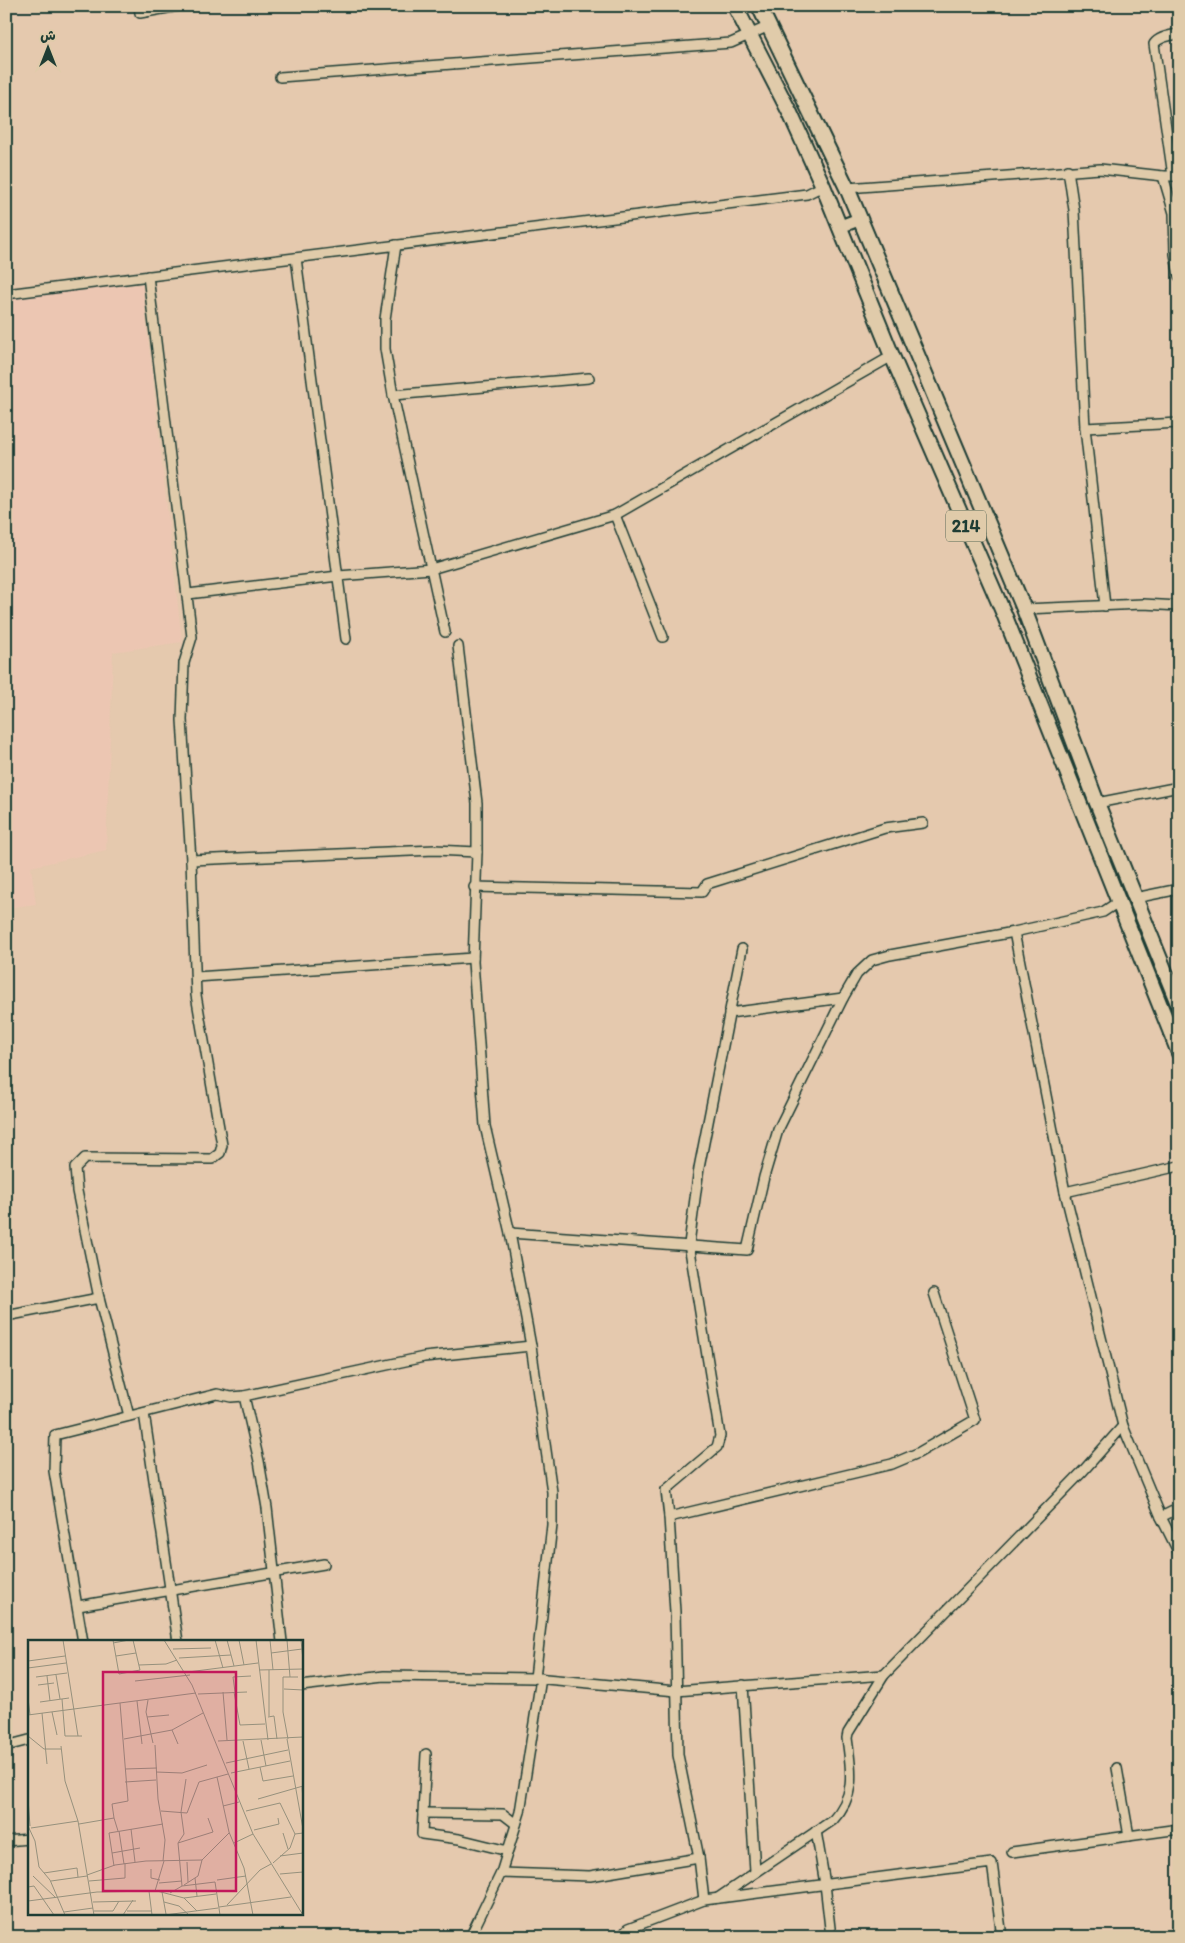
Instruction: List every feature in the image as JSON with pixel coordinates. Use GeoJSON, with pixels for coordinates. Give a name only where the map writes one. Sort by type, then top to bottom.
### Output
{"type":"FeatureCollection","features":[{"type":"Feature","properties":{"kind":"highway","name":"214"},"geometry":{"type":"LineString","coordinates":[[735,6],[790,113],[892,356],[1004,614],[1179,1053]]}},
{"type":"Feature","properties":{"kind":"highway","name":"214"},"geometry":{"type":"LineString","coordinates":[[759,6],[847,188],[1024,608],[1097,803],[1179,1006]]}},
{"type":"Feature","properties":{"kind":"main road"},"geometry":{"type":"LineString","coordinates":[[839,227],[860,219]]}},
{"type":"Feature","properties":{"kind":"street"},"geometry":{"type":"LineString","coordinates":[[139,6],[140,13],[179,6]]}},
{"type":"Feature","properties":{"kind":"street"},"geometry":{"type":"LineString","coordinates":[[280,77],[731,44],[769,26]]}},
{"type":"Feature","properties":{"kind":"street"},"geometry":{"type":"LineString","coordinates":[[847,188],[1068,170],[1100,169],[1176,176],[1154,44],[1157,40],[1179,34]]}},
{"type":"Feature","properties":{"kind":"street"},"geometry":{"type":"LineString","coordinates":[[1068,170],[1074,210],[1086,428],[1105,606]]}},
{"type":"Feature","properties":{"kind":"street"},"geometry":{"type":"LineString","coordinates":[[1163,176],[1174,213],[1175,254],[1179,276]]}},
{"type":"Feature","properties":{"kind":"street"},"geometry":{"type":"LineString","coordinates":[[6,294],[807,194],[822,186]]}},
{"type":"Feature","properties":{"kind":"street"},"geometry":{"type":"LineString","coordinates":[[396,245],[385,319],[385,349],[393,395],[445,632]]}},
{"type":"Feature","properties":{"kind":"street"},"geometry":{"type":"LineString","coordinates":[[296,258],[346,639]]}},
{"type":"Feature","properties":{"kind":"street"},"geometry":{"type":"LineString","coordinates":[[128,1416],[99,1298],[76,1191],[75,1168],[85,1158],[212,1159],[220,1153],[222,1144],[196,995],[191,860],[182,720],[184,663],[192,637],[148,276]]}},
{"type":"Feature","properties":{"kind":"street"},"geometry":{"type":"LineString","coordinates":[[188,594],[338,576],[430,569],[614,515],[892,356]]}},
{"type":"Feature","properties":{"kind":"street"},"geometry":{"type":"LineString","coordinates":[[393,395],[588,378]]}},
{"type":"Feature","properties":{"kind":"street"},"geometry":{"type":"LineString","coordinates":[[1086,428],[1179,423]]}},
{"type":"Feature","properties":{"kind":"street"},"geometry":{"type":"LineString","coordinates":[[614,515],[663,637]]}},
{"type":"Feature","properties":{"kind":"street"},"geometry":{"type":"LineString","coordinates":[[1024,608],[1143,604],[1179,606]]}},
{"type":"Feature","properties":{"kind":"street"},"geometry":{"type":"LineString","coordinates":[[458,646],[476,794],[477,852],[474,887],[473,958],[485,1126],[510,1233],[530,1346],[552,1492],[552,1525],[538,1678],[520,1812],[501,1873],[470,1937]]}},
{"type":"Feature","properties":{"kind":"street"},"geometry":{"type":"LineString","coordinates":[[1097,803],[1179,787]]}},
{"type":"Feature","properties":{"kind":"street"},"geometry":{"type":"LineString","coordinates":[[474,887],[702,892],[707,884],[876,830],[924,823]]}},
{"type":"Feature","properties":{"kind":"street"},"geometry":{"type":"LineString","coordinates":[[191,860],[435,850],[477,852]]}},
{"type":"Feature","properties":{"kind":"street"},"geometry":{"type":"LineString","coordinates":[[1135,898],[1179,889]]}},
{"type":"Feature","properties":{"kind":"street"},"geometry":{"type":"LineString","coordinates":[[510,1233],[689,1244],[747,1250],[764,1177],[778,1130],[843,998],[857,974],[872,960],[1103,912],[1118,902]]}},
{"type":"Feature","properties":{"kind":"street"},"geometry":{"type":"LineString","coordinates":[[1014,932],[1065,1192],[1123,1426],[1161,1516],[1179,1553]]}},
{"type":"Feature","properties":{"kind":"street"},"geometry":{"type":"LineString","coordinates":[[704,1900],[698,1858],[678,1755],[675,1612],[666,1490],[717,1448],[720,1436],[689,1244],[699,1168],[742,949]]}},
{"type":"Feature","properties":{"kind":"street"},"geometry":{"type":"LineString","coordinates":[[196,977],[473,958]]}},
{"type":"Feature","properties":{"kind":"street"},"geometry":{"type":"LineString","coordinates":[[730,1012],[843,998]]}},
{"type":"Feature","properties":{"kind":"street"},"geometry":{"type":"LineString","coordinates":[[1065,1192],[1179,1166]]}},
{"type":"Feature","properties":{"kind":"street"},"geometry":{"type":"LineString","coordinates":[[669,1517],[892,1464],[918,1453],[975,1420],[934,1293]]}},
{"type":"Feature","properties":{"kind":"street"},"geometry":{"type":"LineString","coordinates":[[6,1316],[99,1298]]}},
{"type":"Feature","properties":{"kind":"street"},"geometry":{"type":"LineString","coordinates":[[83,1640],[54,1471],[55,1435],[217,1394],[231,1397],[244,1396],[424,1357],[530,1346]]}},
{"type":"Feature","properties":{"kind":"street"},"geometry":{"type":"LineString","coordinates":[[244,1396],[259,1460],[267,1508],[282,1640]]}},
{"type":"Feature","properties":{"kind":"street"},"geometry":{"type":"LineString","coordinates":[[144,1413],[178,1640]]}},
{"type":"Feature","properties":{"kind":"street"},"geometry":{"type":"LineString","coordinates":[[718,1898],[755,1871],[833,1820],[846,1801],[852,1776],[848,1733],[884,1675],[1083,1471],[1123,1426]]}},
{"type":"Feature","properties":{"kind":"street"},"geometry":{"type":"LineString","coordinates":[[1161,1516],[1179,1508]]}},
{"type":"Feature","properties":{"kind":"street"},"geometry":{"type":"LineString","coordinates":[[78,1606],[324,1564]]}},
{"type":"Feature","properties":{"kind":"street"},"geometry":{"type":"LineString","coordinates":[[302,1686],[384,1676],[538,1678],[676,1691],[884,1675]]}},
{"type":"Feature","properties":{"kind":"street"},"geometry":{"type":"LineString","coordinates":[[744,1685],[755,1871]]}},
{"type":"Feature","properties":{"kind":"street"},"geometry":{"type":"LineString","coordinates":[[6,1746],[28,1740]]}},
{"type":"Feature","properties":{"kind":"street"},"geometry":{"type":"LineString","coordinates":[[426,1754],[422,1834],[425,1836],[459,1839],[508,1851]]}},
{"type":"Feature","properties":{"kind":"street"},"geometry":{"type":"LineString","coordinates":[[1117,1768],[1128,1836]]}},
{"type":"Feature","properties":{"kind":"street"},"geometry":{"type":"LineString","coordinates":[[423,1813],[503,1814],[508,1815],[516,1824]]}},
{"type":"Feature","properties":{"kind":"street"},"geometry":{"type":"LineString","coordinates":[[1012,1852],[1179,1829]]}},
{"type":"Feature","properties":{"kind":"street"},"geometry":{"type":"LineString","coordinates":[[816,1831],[831,1937]]}},
{"type":"Feature","properties":{"kind":"street"},"geometry":{"type":"LineString","coordinates":[[6,1842],[28,1839]]}},
{"type":"Feature","properties":{"kind":"street"},"geometry":{"type":"LineString","coordinates":[[501,1873],[590,1876],[698,1858]]}},
{"type":"Feature","properties":{"kind":"street"},"geometry":{"type":"LineString","coordinates":[[621,1937],[628,1929],[704,1900],[992,1863],[1002,1937]]}},
{"type":"Feature","properties":{"kind":"shaded area"},"geometry":{"type":"Polygon","coordinates":[[[142,284],[182,642],[113,652],[106,850],[31,867],[36,904],[6,908],[6,414],[8,413],[6,395],[6,298],[142,284]]]}}]}
